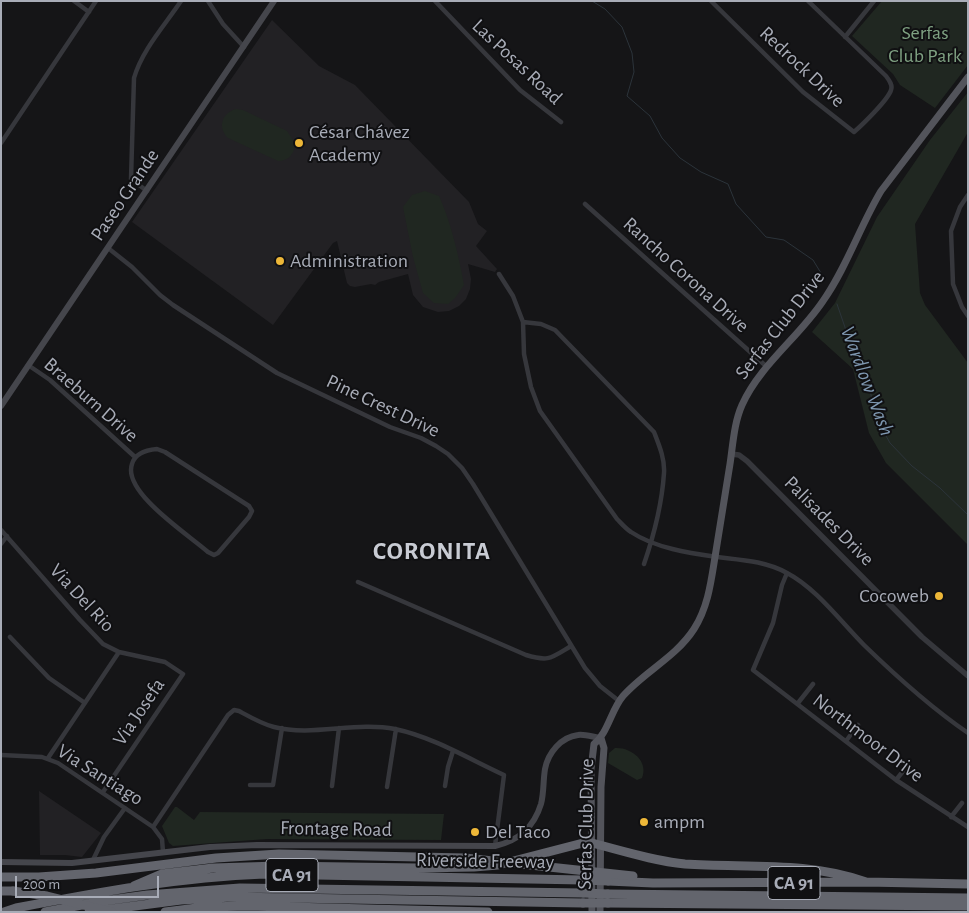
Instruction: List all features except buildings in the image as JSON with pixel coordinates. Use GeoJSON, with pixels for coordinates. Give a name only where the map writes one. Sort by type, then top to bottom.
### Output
{"type":"FeatureCollection","features":[{"type":"Feature","properties":{"kind":"highway"},"geometry":{"type":"LineString","coordinates":[[134,886],[162,874],[213,868],[279,866],[455,867],[498,865],[584,844],[597,844],[669,862],[784,868],[845,874],[866,882]]}},
{"type":"Feature","properties":{"kind":"highway"},"geometry":{"type":"LineString","coordinates":[[1,877],[38,877],[96,873],[216,858],[279,854],[465,858],[633,876],[653,884]]}},
{"type":"Feature","properties":{"kind":"highway","name":"Riverside Freeway"},"geometry":{"type":"LineString","coordinates":[[4,912],[16,908],[134,886],[218,876],[264,874],[583,880],[653,884],[866,882],[968,884]]}},
{"type":"Feature","properties":{"kind":"highway"},"geometry":{"type":"LineString","coordinates":[[45,912],[103,900],[240,888],[583,893],[608,898],[968,906]]}},
{"type":"Feature","properties":{"kind":"highway"},"geometry":{"type":"LineString","coordinates":[[1,891],[47,896],[112,912]]}},
{"type":"Feature","properties":{"kind":"highway"},"geometry":{"type":"LineString","coordinates":[[89,912],[181,900],[231,897],[583,903],[608,898],[968,898]]}},
{"type":"Feature","properties":{"kind":"highway","name":"CA 91"},"geometry":{"type":"LineString","coordinates":[[165,912],[205,907],[248,906],[488,912]]}},
{"type":"Feature","properties":{"kind":"main road","name":"Paseo Grande"},"geometry":{"type":"LineString","coordinates":[[1,406],[274,1]]}},
{"type":"Feature","properties":{"kind":"main road","name":"Serfas Club Drive"},"geometry":{"type":"LineString","coordinates":[[600,912],[591,769],[594,744],[601,738],[619,701],[641,678],[678,648],[694,629],[707,600],[731,454],[740,410],[747,394],[767,367],[823,302],[840,274],[870,208],[968,76]]}},
{"type":"Feature","properties":{"kind":"main road","name":"Frontage Road"},"geometry":{"type":"LineString","coordinates":[[1,862],[53,863],[257,845],[495,846],[511,842],[529,827],[541,802],[548,757],[557,746],[567,739],[578,735],[601,738]]}},
{"type":"Feature","properties":{"kind":"main road","name":"Serfas Club Drive"},"geometry":{"type":"LineString","coordinates":[[592,912],[604,748],[601,738]]}},
{"type":"Feature","properties":{"kind":"street"},"geometry":{"type":"LineString","coordinates":[[74,1],[89,12]]}},
{"type":"Feature","properties":{"kind":"street"},"geometry":{"type":"LineString","coordinates":[[1,143],[96,1]]}},
{"type":"Feature","properties":{"kind":"street"},"geometry":{"type":"LineString","coordinates":[[147,191],[131,179],[134,78],[143,57],[181,1]]}},
{"type":"Feature","properties":{"kind":"street"},"geometry":{"type":"LineString","coordinates":[[208,1],[223,24],[244,46]]}},
{"type":"Feature","properties":{"kind":"street","name":"Las Posas Road"},"geometry":{"type":"LineString","coordinates":[[435,1],[520,90],[560,122]]}},
{"type":"Feature","properties":{"kind":"street","name":"Redrock Drive"},"geometry":{"type":"LineString","coordinates":[[712,1],[802,92],[854,132],[891,92],[891,84],[886,76],[845,37]]}},
{"type":"Feature","properties":{"kind":"street"},"geometry":{"type":"LineString","coordinates":[[808,1],[845,37],[874,1]]}},
{"type":"Feature","properties":{"kind":"street"},"geometry":{"type":"LineString","coordinates":[[968,195],[960,207],[950,231],[953,284],[962,307],[968,316]]}},
{"type":"Feature","properties":{"kind":"street","name":"Rancho Corona Drive"},"geometry":{"type":"LineString","coordinates":[[585,204],[767,367]]}},
{"type":"Feature","properties":{"kind":"street","name":"Pine Crest Drive"},"geometry":{"type":"LineString","coordinates":[[108,248],[173,305],[277,373],[390,427],[421,438],[448,454],[462,468],[473,484],[592,678],[619,701]]}},
{"type":"Feature","properties":{"kind":"street"},"geometry":{"type":"LineString","coordinates":[[500,274],[513,296],[523,322],[524,354],[531,387],[540,411],[617,519],[630,532],[651,542],[674,549],[757,561],[787,573],[811,590],[905,685],[968,733]]}},
{"type":"Feature","properties":{"kind":"street"},"geometry":{"type":"LineString","coordinates":[[523,322],[541,324],[556,330],[654,432],[661,448],[664,472],[651,542],[644,564]]}},
{"type":"Feature","properties":{"kind":"street","name":"Braeburn Drive"},"geometry":{"type":"LineString","coordinates":[[28,366],[50,380],[135,457]]}},
{"type":"Feature","properties":{"kind":"street"},"geometry":{"type":"LineString","coordinates":[[157,449],[165,452],[250,506],[252,511],[218,553],[214,555],[161,514],[135,487],[131,479],[131,467],[135,457],[150,450],[157,449]]}},
{"type":"Feature","properties":{"kind":"street","name":"Palisades Drive"},"geometry":{"type":"LineString","coordinates":[[731,454],[739,455],[747,461],[918,632],[968,676]]}},
{"type":"Feature","properties":{"kind":"street","name":"Via Del Rio"},"geometry":{"type":"LineString","coordinates":[[1,530],[97,640],[110,649],[119,652],[166,662],[183,674]]}},
{"type":"Feature","properties":{"kind":"street"},"geometry":{"type":"LineString","coordinates":[[1,544],[7,536]]}},
{"type":"Feature","properties":{"kind":"street","name":"Northmoor Drive"},"geometry":{"type":"LineString","coordinates":[[787,573],[782,585],[773,623],[753,670],[896,780],[968,828]]}},
{"type":"Feature","properties":{"kind":"street"},"geometry":{"type":"LineString","coordinates":[[358,582],[541,660],[551,658],[571,646]]}},
{"type":"Feature","properties":{"kind":"street"},"geometry":{"type":"LineString","coordinates":[[10,637],[49,678],[85,703]]}},
{"type":"Feature","properties":{"kind":"street"},"geometry":{"type":"LineString","coordinates":[[48,758],[119,652]]}},
{"type":"Feature","properties":{"kind":"street","name":"Via Josefa"},"geometry":{"type":"LineString","coordinates":[[103,792],[183,674]]}},
{"type":"Feature","properties":{"kind":"street"},"geometry":{"type":"LineString","coordinates":[[798,704],[813,684]]}},
{"type":"Feature","properties":{"kind":"street"},"geometry":{"type":"LineString","coordinates":[[154,827],[228,715],[234,710],[256,720],[282,728],[297,730],[380,727],[396,730],[425,738],[504,775],[495,846]]}},
{"type":"Feature","properties":{"kind":"street"},"geometry":{"type":"LineString","coordinates":[[846,741],[858,725]]}},
{"type":"Feature","properties":{"kind":"street"},"geometry":{"type":"LineString","coordinates":[[250,785],[273,785],[282,728]]}},
{"type":"Feature","properties":{"kind":"street"},"geometry":{"type":"LineString","coordinates":[[332,786],[339,728]]}},
{"type":"Feature","properties":{"kind":"street"},"geometry":{"type":"LineString","coordinates":[[388,787],[396,730]]}},
{"type":"Feature","properties":{"kind":"street"},"geometry":{"type":"LineString","coordinates":[[445,786],[453,751]]}},
{"type":"Feature","properties":{"kind":"street","name":"Via Santiago"},"geometry":{"type":"LineString","coordinates":[[1,755],[36,756],[48,758],[58,763],[154,827],[162,839],[163,852]]}},
{"type":"Feature","properties":{"kind":"street"},"geometry":{"type":"LineString","coordinates":[[896,780],[908,765]]}},
{"type":"Feature","properties":{"kind":"street"},"geometry":{"type":"LineString","coordinates":[[951,817],[962,803]]}},
{"type":"Feature","properties":{"kind":"street"},"geometry":{"type":"LineString","coordinates":[[93,860],[104,837],[125,808]]}},
{"type":"Feature","properties":{"kind":"shaded area","name":"César Chávez Academy"},"geometry":{"type":"Polygon","coordinates":[[[272,20],[319,66],[355,85],[469,202],[478,224],[487,231],[476,246],[497,269],[495,272],[468,264],[471,279],[470,289],[466,299],[459,306],[449,311],[438,312],[423,307],[413,295],[408,274],[379,282],[375,285],[350,286],[347,283],[337,241],[333,243],[273,325],[132,222],[272,20]]]}},
{"type":"Feature","properties":{"kind":"shaded area"},"geometry":{"type":"Polygon","coordinates":[[[39,791],[101,833],[82,857],[40,855],[39,791]]]}},
{"type":"Feature","properties":{"kind":"green space","name":"Serfas Club Park"},"geometry":{"type":"Polygon","coordinates":[[[882,1],[968,1],[968,65],[935,108],[900,85],[893,74],[852,36],[882,1]]]}},
{"type":"Feature","properties":{"kind":"green space"},"geometry":{"type":"Polygon","coordinates":[[[968,92],[968,132],[915,224],[920,293],[925,305],[968,363],[968,545],[886,463],[869,433],[853,369],[812,332],[835,303],[877,217],[930,140],[968,92]]]}},
{"type":"Feature","properties":{"kind":"green space"},"geometry":{"type":"Polygon","coordinates":[[[236,109],[243,110],[287,131],[295,143],[291,156],[285,160],[278,161],[228,138],[222,125],[224,117],[236,109]]]}},
{"type":"Feature","properties":{"kind":"green space"},"geometry":{"type":"Polygon","coordinates":[[[425,191],[439,196],[451,228],[462,274],[464,285],[448,304],[434,303],[423,293],[413,257],[403,207],[412,195],[425,191]]]}},
{"type":"Feature","properties":{"kind":"green space"},"geometry":{"type":"Polygon","coordinates":[[[615,748],[627,750],[637,756],[643,766],[642,778],[637,780],[608,763],[609,753],[615,748]]]}},
{"type":"Feature","properties":{"kind":"green space"},"geometry":{"type":"Polygon","coordinates":[[[175,807],[194,820],[200,812],[444,814],[441,840],[267,839],[173,846],[169,843],[162,826],[175,807]]]}},
{"type":"Feature","properties":{"kind":"waterway","name":"Wardlow Wash"},"geometry":{"type":"LineString","coordinates":[[592,1],[605,9],[622,27],[632,53],[634,72],[627,96],[650,116],[662,138],[680,158],[701,172],[728,184],[736,204],[766,237],[784,240],[813,260],[824,278]]}},
{"type":"Feature","properties":{"kind":"waterway","name":"Wardlow Wash"},"geometry":{"type":"LineString","coordinates":[[837,304],[850,342],[865,367],[876,418],[890,443],[912,466],[940,488],[968,515]]}},
{"type":"Feature","properties":{"kind":"place","name":"César Chávez Academy"},"geometry":{"type":"Point","coordinates":[299,143]}},
{"type":"Feature","properties":{"kind":"place","name":"Administration"},"geometry":{"type":"Point","coordinates":[280,261]}},
{"type":"Feature","properties":{"kind":"place","name":"Cocoweb"},"geometry":{"type":"Point","coordinates":[939,596]}},
{"type":"Feature","properties":{"kind":"place","name":"ampm"},"geometry":{"type":"Point","coordinates":[644,822]}},
{"type":"Feature","properties":{"kind":"place","name":"Del Taco"},"geometry":{"type":"Point","coordinates":[475,832]}},
{"type":"Feature","properties":{"kind":"district","name":"CORONITA"},"geometry":{"type":"Point","coordinates":[432,551]}}]}
